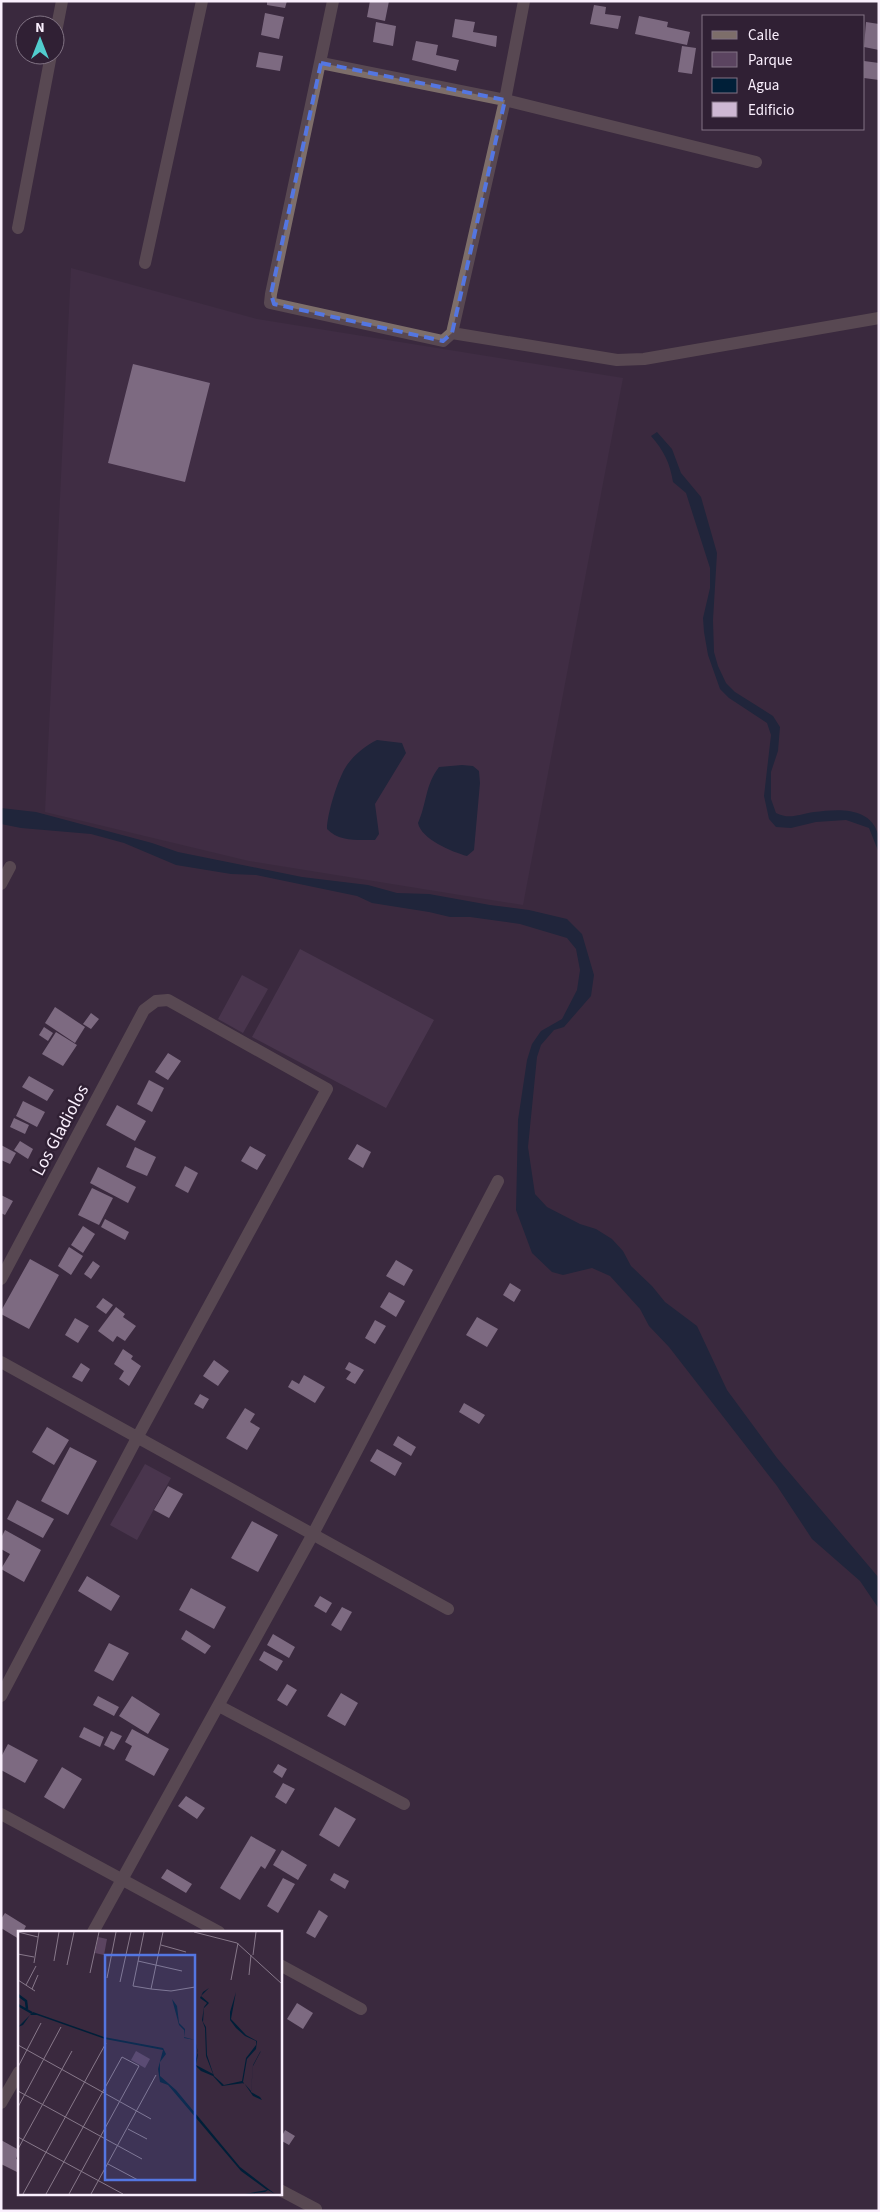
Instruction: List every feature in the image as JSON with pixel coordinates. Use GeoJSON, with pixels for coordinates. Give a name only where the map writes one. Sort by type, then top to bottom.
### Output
{"type":"FeatureCollection","features":[{"type":"Feature","properties":{"kind":"street"},"geometry":{"type":"LineString","coordinates":[[59,15],[62,1]]}},
{"type":"Feature","properties":{"kind":"street"},"geometry":{"type":"LineString","coordinates":[[145,263],[202,1]]}},
{"type":"Feature","properties":{"kind":"street"},"geometry":{"type":"LineString","coordinates":[[334,1],[270,294],[270,303],[443,341],[452,333],[505,100],[524,1]]}},
{"type":"Feature","properties":{"kind":"street"},"geometry":{"type":"LineString","coordinates":[[321,63],[505,100],[756,162]]}},
{"type":"Feature","properties":{"kind":"street"},"geometry":{"type":"LineString","coordinates":[[18,228],[50,65]]}},
{"type":"Feature","properties":{"kind":"street"},"geometry":{"type":"LineString","coordinates":[[452,333],[617,360],[644,359],[879,318]]}},
{"type":"Feature","properties":{"kind":"street"},"geometry":{"type":"LineString","coordinates":[[1,884],[10,867]]}},
{"type":"Feature","properties":{"kind":"street","name":"Los Gladiolos"},"geometry":{"type":"LineString","coordinates":[[1,1279],[144,1010],[156,1001],[168,1000],[327,1089],[137,1438]]}},
{"type":"Feature","properties":{"kind":"street"},"geometry":{"type":"LineString","coordinates":[[94,1931],[312,1534],[498,1181]]}},
{"type":"Feature","properties":{"kind":"street"},"geometry":{"type":"LineString","coordinates":[[1,1362],[448,1609]]}},
{"type":"Feature","properties":{"kind":"street"},"geometry":{"type":"LineString","coordinates":[[1,1696],[137,1438]]}},
{"type":"Feature","properties":{"kind":"street"},"geometry":{"type":"LineString","coordinates":[[219,1706],[404,1804]]}},
{"type":"Feature","properties":{"kind":"street"},"geometry":{"type":"LineString","coordinates":[[1,1814],[217,1931]]}},
{"type":"Feature","properties":{"kind":"street"},"geometry":{"type":"LineString","coordinates":[[281,1966],[361,2008]]}},
{"type":"Feature","properties":{"kind":"street"},"geometry":{"type":"LineString","coordinates":[[1,2103],[18,2074]]}},
{"type":"Feature","properties":{"kind":"street"},"geometry":{"type":"LineString","coordinates":[[281,2191],[316,2209]]}},
{"type":"Feature","properties":{"kind":"highlighted area"},"geometry":{"type":"Polygon","coordinates":[[[321,63],[505,100],[452,333],[448,338],[443,341],[274,304],[271,294],[321,63]]]}},
{"type":"Feature","properties":{"kind":"shaded area"},"geometry":{"type":"Polygon","coordinates":[[[71,268],[257,319],[623,378],[523,905],[249,861],[45,812],[71,268]]]}},
{"type":"Feature","properties":{"kind":"green space"},"geometry":{"type":"Polygon","coordinates":[[[300,949],[434,1020],[386,1108],[252,1037],[300,949]]]}},
{"type":"Feature","properties":{"kind":"green space"},"geometry":{"type":"Polygon","coordinates":[[[242,975],[268,989],[243,1033],[218,1019],[242,975]]]}},
{"type":"Feature","properties":{"kind":"green space"},"geometry":{"type":"Polygon","coordinates":[[[145,1464],[171,1478],[137,1540],[110,1525],[145,1464]]]}},
{"type":"Feature","properties":{"kind":"water"},"geometry":{"type":"Polygon","coordinates":[[[657,432],[672,449],[681,473],[701,497],[717,553],[713,620],[714,652],[718,666],[726,683],[735,692],[773,716],[780,727],[778,751],[771,772],[771,799],[776,813],[795,816],[814,812],[842,810],[860,814],[868,818],[874,825],[879,836],[879,853],[869,828],[846,820],[816,822],[791,828],[776,827],[769,819],[764,796],[771,735],[767,723],[729,698],[720,689],[708,655],[704,632],[703,618],[710,588],[710,568],[686,493],[673,482],[666,458],[651,436],[657,432]]]}},
{"type":"Feature","properties":{"kind":"water"},"geometry":{"type":"Polygon","coordinates":[[[377,740],[402,743],[406,753],[375,804],[379,834],[375,840],[349,839],[337,836],[327,829],[327,822],[340,778],[353,758],[365,747],[377,740]]]}},
{"type":"Feature","properties":{"kind":"water"},"geometry":{"type":"Polygon","coordinates":[[[473,766],[479,771],[480,783],[474,850],[467,856],[438,844],[420,829],[418,823],[431,781],[439,767],[473,766]]]}},
{"type":"Feature","properties":{"kind":"water"},"geometry":{"type":"Polygon","coordinates":[[[1,808],[36,812],[152,843],[178,852],[302,877],[368,885],[397,893],[429,894],[529,910],[567,919],[582,934],[594,975],[591,996],[564,1027],[554,1030],[541,1045],[537,1057],[528,1147],[535,1194],[547,1207],[580,1224],[596,1229],[612,1239],[623,1251],[631,1266],[652,1286],[665,1302],[697,1326],[727,1390],[777,1458],[879,1578],[879,1609],[860,1581],[812,1539],[777,1486],[669,1347],[649,1326],[640,1309],[610,1276],[592,1268],[563,1275],[552,1272],[532,1253],[516,1210],[518,1120],[527,1060],[532,1044],[541,1031],[562,1019],[577,990],[580,970],[576,949],[567,938],[520,924],[470,917],[450,917],[372,903],[357,896],[256,875],[231,874],[176,865],[124,843],[91,834],[21,828],[1,824],[1,808]]]}},
{"type":"Feature","properties":{"kind":"building"},"geometry":{"type":"Polygon","coordinates":[[[267,1],[287,1],[285,8],[267,5],[267,1]]]}},
{"type":"Feature","properties":{"kind":"building"},"geometry":{"type":"Polygon","coordinates":[[[370,1],[389,1],[385,21],[367,17],[370,1]]]}},
{"type":"Feature","properties":{"kind":"building"},"geometry":{"type":"Polygon","coordinates":[[[594,5],[606,7],[605,14],[621,16],[618,29],[590,24],[594,5]]]}},
{"type":"Feature","properties":{"kind":"building"},"geometry":{"type":"Polygon","coordinates":[[[265,13],[284,17],[279,39],[261,35],[265,13]]]}},
{"type":"Feature","properties":{"kind":"building"},"geometry":{"type":"Polygon","coordinates":[[[639,16],[668,22],[667,27],[690,32],[687,45],[635,34],[639,16]]]}},
{"type":"Feature","properties":{"kind":"building"},"geometry":{"type":"Polygon","coordinates":[[[455,19],[475,22],[473,32],[497,36],[496,47],[452,37],[455,19]]]}},
{"type":"Feature","properties":{"kind":"building"},"geometry":{"type":"Polygon","coordinates":[[[376,22],[396,26],[393,46],[373,42],[376,22]]]}},
{"type":"Feature","properties":{"kind":"building"},"geometry":{"type":"Polygon","coordinates":[[[866,22],[879,24],[879,50],[865,47],[866,22]]]}},
{"type":"Feature","properties":{"kind":"building"},"geometry":{"type":"Polygon","coordinates":[[[416,41],[438,45],[436,55],[459,60],[456,71],[412,60],[416,41]]]}},
{"type":"Feature","properties":{"kind":"building"},"geometry":{"type":"Polygon","coordinates":[[[682,46],[696,48],[692,74],[678,72],[682,46]]]}},
{"type":"Feature","properties":{"kind":"building"},"geometry":{"type":"Polygon","coordinates":[[[259,52],[283,56],[280,71],[256,67],[259,52]]]}},
{"type":"Feature","properties":{"kind":"building"},"geometry":{"type":"Polygon","coordinates":[[[865,61],[879,63],[879,80],[865,78],[865,61]]]}},
{"type":"Feature","properties":{"kind":"building"},"geometry":{"type":"Polygon","coordinates":[[[133,364],[210,383],[185,482],[108,463],[133,364]]]}},
{"type":"Feature","properties":{"kind":"building"},"geometry":{"type":"Polygon","coordinates":[[[55,1007],[85,1027],[75,1043],[45,1023],[55,1007]]]}},
{"type":"Feature","properties":{"kind":"building"},"geometry":{"type":"Polygon","coordinates":[[[91,1013],[99,1019],[91,1029],[83,1024],[91,1013]]]}},
{"type":"Feature","properties":{"kind":"building"},"geometry":{"type":"Polygon","coordinates":[[[44,1027],[53,1033],[48,1041],[39,1035],[44,1027]]]}},
{"type":"Feature","properties":{"kind":"building"},"geometry":{"type":"Polygon","coordinates":[[[56,1032],[77,1045],[63,1066],[42,1054],[56,1032]]]}},
{"type":"Feature","properties":{"kind":"building"},"geometry":{"type":"Polygon","coordinates":[[[168,1053],[181,1061],[168,1080],[155,1072],[168,1053]]]}},
{"type":"Feature","properties":{"kind":"building"},"geometry":{"type":"Polygon","coordinates":[[[29,1076],[54,1090],[47,1101],[22,1087],[29,1076]]]}},
{"type":"Feature","properties":{"kind":"building"},"geometry":{"type":"Polygon","coordinates":[[[149,1080],[164,1088],[152,1112],[137,1104],[149,1080]]]}},
{"type":"Feature","properties":{"kind":"building"},"geometry":{"type":"Polygon","coordinates":[[[23,1101],[45,1112],[37,1127],[16,1116],[23,1101]]]}},
{"type":"Feature","properties":{"kind":"building"},"geometry":{"type":"Polygon","coordinates":[[[117,1105],[146,1121],[135,1141],[106,1125],[117,1105]]]}},
{"type":"Feature","properties":{"kind":"building"},"geometry":{"type":"Polygon","coordinates":[[[14,1118],[29,1125],[25,1134],[10,1127],[14,1118]]]}},
{"type":"Feature","properties":{"kind":"building"},"geometry":{"type":"Polygon","coordinates":[[[20,1141],[33,1149],[28,1159],[14,1150],[20,1141]]]}},
{"type":"Feature","properties":{"kind":"building"},"geometry":{"type":"Polygon","coordinates":[[[357,1144],[371,1152],[363,1168],[348,1159],[357,1144]]]}},
{"type":"Feature","properties":{"kind":"building"},"geometry":{"type":"Polygon","coordinates":[[[1,1145],[16,1153],[10,1164],[1,1160],[1,1145]]]}},
{"type":"Feature","properties":{"kind":"building"},"geometry":{"type":"Polygon","coordinates":[[[250,1146],[266,1155],[257,1170],[241,1161],[250,1146]]]}},
{"type":"Feature","properties":{"kind":"building"},"geometry":{"type":"Polygon","coordinates":[[[135,1147],[156,1157],[147,1176],[126,1167],[135,1147]]]}},
{"type":"Feature","properties":{"kind":"building"},"geometry":{"type":"Polygon","coordinates":[[[185,1166],[198,1173],[188,1193],[175,1186],[185,1166]]]}},
{"type":"Feature","properties":{"kind":"building"},"geometry":{"type":"Polygon","coordinates":[[[98,1167],[136,1187],[128,1203],[90,1183],[98,1167]]]}},
{"type":"Feature","properties":{"kind":"building"},"geometry":{"type":"Polygon","coordinates":[[[92,1188],[113,1198],[99,1225],[78,1215],[92,1188]]]}},
{"type":"Feature","properties":{"kind":"building"},"geometry":{"type":"Polygon","coordinates":[[[1,1195],[13,1201],[5,1215],[1,1213],[1,1195]]]}},
{"type":"Feature","properties":{"kind":"building"},"geometry":{"type":"Polygon","coordinates":[[[105,1219],[129,1232],[125,1240],[101,1227],[105,1219]]]}},
{"type":"Feature","properties":{"kind":"building"},"geometry":{"type":"Polygon","coordinates":[[[83,1226],[95,1234],[83,1253],[71,1245],[83,1226]]]}},
{"type":"Feature","properties":{"kind":"building"},"geometry":{"type":"Polygon","coordinates":[[[69,1247],[83,1256],[71,1275],[58,1266],[69,1247]]]}},
{"type":"Feature","properties":{"kind":"building"},"geometry":{"type":"Polygon","coordinates":[[[30,1259],[59,1275],[29,1329],[1,1314],[1,1311],[30,1259]]]}},
{"type":"Feature","properties":{"kind":"building"},"geometry":{"type":"Polygon","coordinates":[[[396,1260],[413,1270],[404,1286],[386,1276],[396,1260]]]}},
{"type":"Feature","properties":{"kind":"building"},"geometry":{"type":"Polygon","coordinates":[[[93,1261],[100,1266],[91,1279],[84,1274],[93,1261]]]}},
{"type":"Feature","properties":{"kind":"building"},"geometry":{"type":"Polygon","coordinates":[[[510,1283],[521,1290],[514,1302],[503,1295],[510,1283]]]}},
{"type":"Feature","properties":{"kind":"building"},"geometry":{"type":"Polygon","coordinates":[[[389,1292],[405,1301],[396,1317],[380,1307],[389,1292]]]}},
{"type":"Feature","properties":{"kind":"building"},"geometry":{"type":"Polygon","coordinates":[[[103,1298],[113,1305],[106,1314],[96,1307],[103,1298]]]}},
{"type":"Feature","properties":{"kind":"building"},"geometry":{"type":"Polygon","coordinates":[[[116,1307],[125,1314],[123,1317],[136,1326],[125,1341],[117,1336],[113,1342],[98,1331],[116,1307]]]}},
{"type":"Feature","properties":{"kind":"building"},"geometry":{"type":"Polygon","coordinates":[[[477,1317],[498,1329],[487,1347],[466,1335],[477,1317]]]}},
{"type":"Feature","properties":{"kind":"building"},"geometry":{"type":"Polygon","coordinates":[[[75,1318],[89,1326],[78,1343],[65,1335],[75,1318]]]}},
{"type":"Feature","properties":{"kind":"building"},"geometry":{"type":"Polygon","coordinates":[[[375,1320],[386,1326],[375,1344],[365,1338],[375,1320]]]}},
{"type":"Feature","properties":{"kind":"building"},"geometry":{"type":"Polygon","coordinates":[[[123,1349],[133,1356],[131,1359],[141,1366],[129,1386],[119,1379],[124,1371],[114,1364],[123,1349]]]}},
{"type":"Feature","properties":{"kind":"building"},"geometry":{"type":"Polygon","coordinates":[[[214,1360],[229,1371],[218,1386],[203,1376],[214,1360]]]}},
{"type":"Feature","properties":{"kind":"building"},"geometry":{"type":"Polygon","coordinates":[[[349,1362],[364,1370],[355,1384],[346,1379],[351,1372],[345,1369],[349,1362]]]}},
{"type":"Feature","properties":{"kind":"building"},"geometry":{"type":"Polygon","coordinates":[[[81,1363],[90,1369],[82,1382],[72,1377],[81,1363]]]}},
{"type":"Feature","properties":{"kind":"building"},"geometry":{"type":"Polygon","coordinates":[[[304,1375],[325,1387],[315,1403],[288,1387],[292,1380],[299,1384],[304,1375]]]}},
{"type":"Feature","properties":{"kind":"building"},"geometry":{"type":"Polygon","coordinates":[[[200,1394],[209,1399],[203,1409],[194,1404],[200,1394]]]}},
{"type":"Feature","properties":{"kind":"building"},"geometry":{"type":"Polygon","coordinates":[[[464,1403],[485,1415],[479,1424],[459,1412],[464,1403]]]}},
{"type":"Feature","properties":{"kind":"building"},"geometry":{"type":"Polygon","coordinates":[[[245,1408],[255,1414],[250,1422],[260,1428],[247,1450],[226,1438],[245,1408]]]}},
{"type":"Feature","properties":{"kind":"building"},"geometry":{"type":"Polygon","coordinates":[[[47,1427],[69,1440],[54,1465],[32,1452],[47,1427]]]}},
{"type":"Feature","properties":{"kind":"building"},"geometry":{"type":"Polygon","coordinates":[[[398,1436],[416,1447],[411,1456],[393,1445],[398,1436]]]}},
{"type":"Feature","properties":{"kind":"building"},"geometry":{"type":"Polygon","coordinates":[[[70,1447],[97,1461],[68,1515],[41,1501],[70,1447]]]}},
{"type":"Feature","properties":{"kind":"building"},"geometry":{"type":"Polygon","coordinates":[[[377,1449],[402,1463],[395,1476],[370,1461],[377,1449]]]}},
{"type":"Feature","properties":{"kind":"building"},"geometry":{"type":"Polygon","coordinates":[[[168,1486],[183,1494],[169,1518],[154,1510],[168,1486]]]}},
{"type":"Feature","properties":{"kind":"building"},"geometry":{"type":"Polygon","coordinates":[[[17,1500],[54,1519],[43,1538],[7,1519],[17,1500]]]}},
{"type":"Feature","properties":{"kind":"building"},"geometry":{"type":"Polygon","coordinates":[[[252,1521],[278,1535],[258,1572],[231,1558],[252,1521]]]}},
{"type":"Feature","properties":{"kind":"building"},"geometry":{"type":"Polygon","coordinates":[[[5,1530],[41,1550],[24,1582],[1,1569],[10,1554],[1,1549],[1,1538],[5,1530]]]}},
{"type":"Feature","properties":{"kind":"building"},"geometry":{"type":"Polygon","coordinates":[[[87,1576],[120,1596],[111,1611],[78,1591],[87,1576]]]}},
{"type":"Feature","properties":{"kind":"building"},"geometry":{"type":"Polygon","coordinates":[[[191,1588],[226,1607],[214,1629],[179,1610],[191,1588]]]}},
{"type":"Feature","properties":{"kind":"building"},"geometry":{"type":"Polygon","coordinates":[[[320,1596],[332,1603],[326,1613],[314,1606],[320,1596]]]}},
{"type":"Feature","properties":{"kind":"building"},"geometry":{"type":"Polygon","coordinates":[[[342,1607],[352,1612],[341,1631],[331,1625],[342,1607]]]}},
{"type":"Feature","properties":{"kind":"building"},"geometry":{"type":"Polygon","coordinates":[[[186,1630],[211,1646],[205,1654],[181,1639],[186,1630]]]}},
{"type":"Feature","properties":{"kind":"building"},"geometry":{"type":"Polygon","coordinates":[[[273,1634],[295,1647],[289,1658],[267,1645],[273,1634]]]}},
{"type":"Feature","properties":{"kind":"building"},"geometry":{"type":"Polygon","coordinates":[[[109,1643],[129,1653],[113,1681],[94,1671],[109,1643]]]}},
{"type":"Feature","properties":{"kind":"building"},"geometry":{"type":"Polygon","coordinates":[[[264,1651],[283,1661],[277,1671],[259,1660],[264,1651]]]}},
{"type":"Feature","properties":{"kind":"building"},"geometry":{"type":"Polygon","coordinates":[[[287,1684],[297,1690],[287,1706],[277,1700],[287,1684]]]}},
{"type":"Feature","properties":{"kind":"building"},"geometry":{"type":"Polygon","coordinates":[[[341,1693],[358,1703],[345,1726],[327,1716],[341,1693]]]}},
{"type":"Feature","properties":{"kind":"building"},"geometry":{"type":"Polygon","coordinates":[[[98,1696],[119,1707],[114,1716],[93,1705],[98,1696]]]}},
{"type":"Feature","properties":{"kind":"building"},"geometry":{"type":"Polygon","coordinates":[[[132,1696],[160,1714],[148,1734],[119,1716],[132,1696]]]}},
{"type":"Feature","properties":{"kind":"building"},"geometry":{"type":"Polygon","coordinates":[[[84,1727],[104,1737],[100,1747],[79,1737],[84,1727]]]}},
{"type":"Feature","properties":{"kind":"building"},"geometry":{"type":"Polygon","coordinates":[[[132,1729],[169,1749],[154,1776],[125,1760],[132,1746],[125,1742],[132,1729]]]}},
{"type":"Feature","properties":{"kind":"building"},"geometry":{"type":"Polygon","coordinates":[[[111,1731],[122,1736],[114,1750],[104,1745],[111,1731]]]}},
{"type":"Feature","properties":{"kind":"building"},"geometry":{"type":"Polygon","coordinates":[[[8,1744],[38,1760],[25,1783],[1,1770],[1,1757],[8,1744]]]}},
{"type":"Feature","properties":{"kind":"building"},"geometry":{"type":"Polygon","coordinates":[[[278,1764],[287,1769],[282,1778],[273,1772],[278,1764]]]}},
{"type":"Feature","properties":{"kind":"building"},"geometry":{"type":"Polygon","coordinates":[[[62,1767],[82,1779],[64,1809],[44,1797],[62,1767]]]}},
{"type":"Feature","properties":{"kind":"building"},"geometry":{"type":"Polygon","coordinates":[[[283,1783],[295,1789],[286,1804],[275,1797],[283,1783]]]}},
{"type":"Feature","properties":{"kind":"building"},"geometry":{"type":"Polygon","coordinates":[[[186,1796],[205,1808],[197,1819],[178,1806],[186,1796]]]}},
{"type":"Feature","properties":{"kind":"building"},"geometry":{"type":"Polygon","coordinates":[[[335,1807],[356,1819],[339,1847],[319,1835],[335,1807]]]}},
{"type":"Feature","properties":{"kind":"building"},"geometry":{"type":"Polygon","coordinates":[[[251,1836],[276,1850],[265,1869],[261,1866],[240,1900],[220,1888],[251,1836]]]}},
{"type":"Feature","properties":{"kind":"building"},"geometry":{"type":"Polygon","coordinates":[[[282,1850],[307,1865],[298,1880],[273,1865],[282,1850]]]}},
{"type":"Feature","properties":{"kind":"building"},"geometry":{"type":"Polygon","coordinates":[[[167,1869],[192,1884],[186,1893],[161,1878],[167,1869]]]}},
{"type":"Feature","properties":{"kind":"building"},"geometry":{"type":"Polygon","coordinates":[[[334,1873],[349,1881],[345,1889],[330,1880],[334,1873]]]}},
{"type":"Feature","properties":{"kind":"building"},"geometry":{"type":"Polygon","coordinates":[[[283,1878],[295,1884],[278,1913],[267,1906],[283,1878]]]}},
{"type":"Feature","properties":{"kind":"building"},"geometry":{"type":"Polygon","coordinates":[[[319,1910],[328,1916],[315,1938],[306,1933],[319,1910]]]}},
{"type":"Feature","properties":{"kind":"building"},"geometry":{"type":"Polygon","coordinates":[[[5,1913],[26,1926],[24,1931],[18,1931],[18,1938],[1,1928],[1,1919],[5,1913]]]}},
{"type":"Feature","properties":{"kind":"building"},"geometry":{"type":"Polygon","coordinates":[[[297,2003],[313,2013],[303,2029],[287,2019],[297,2003]]]}},
{"type":"Feature","properties":{"kind":"building"},"geometry":{"type":"Polygon","coordinates":[[[285,2130],[295,2136],[289,2145],[281,2141],[285,2130]]]}},
{"type":"Feature","properties":{"kind":"building"},"geometry":{"type":"Polygon","coordinates":[[[1,2140],[18,2149],[16,2159],[18,2160],[18,2172],[1,2164],[1,2140]]]}}]}
